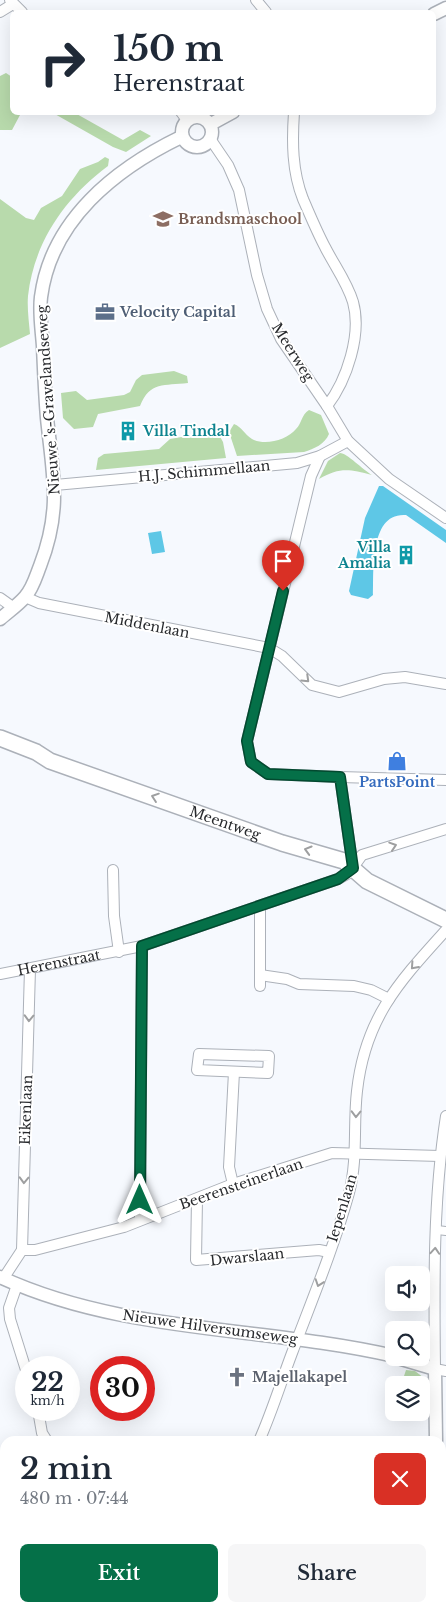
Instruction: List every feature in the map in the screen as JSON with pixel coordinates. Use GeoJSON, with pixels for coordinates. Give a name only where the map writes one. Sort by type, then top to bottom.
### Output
{"type":"FeatureCollection","features":[{"type":"Feature","properties":{"kind":"main road","name":"Meentweg"},"geometry":{"type":"LineString","coordinates":[[0,738],[36,752],[50,760],[282,843],[339,859],[353,868]]}},
{"type":"Feature","properties":{"kind":"main road"},"geometry":{"type":"LineString","coordinates":[[353,868],[367,881],[446,920]]}},
{"type":"Feature","properties":{"kind":"street"},"geometry":{"type":"LineString","coordinates":[[256,0],[264,10]]}},
{"type":"Feature","properties":{"kind":"street"},"geometry":{"type":"LineString","coordinates":[[0,12],[11,2]]}},
{"type":"Feature","properties":{"kind":"street"},"geometry":{"type":"LineString","coordinates":[[211,124],[228,115]]}},
{"type":"Feature","properties":{"kind":"street"},"geometry":{"type":"LineString","coordinates":[[294,115],[292,140],[295,171],[302,197],[353,303],[353,339],[346,375],[337,393],[327,406]]}},
{"type":"Feature","properties":{"kind":"street"},"geometry":{"type":"LineString","coordinates":[[184,116],[200,118],[211,124],[214,129],[212,140],[200,146],[185,142],[181,136],[184,116]]}},
{"type":"Feature","properties":{"kind":"street","name":"Nieuwe 's-Gravelandseweg"},"geometry":{"type":"LineString","coordinates":[[0,619],[26,596],[51,537],[55,510],[55,485],[47,417],[41,298],[48,267],[62,234],[78,211],[108,183],[134,163],[181,136]]}},
{"type":"Feature","properties":{"kind":"street","name":"Meerweg"},"geometry":{"type":"LineString","coordinates":[[212,140],[228,165],[239,190],[257,275],[267,309],[281,339],[348,440],[389,479],[446,518]]}},
{"type":"Feature","properties":{"kind":"street","name":"H.J. Schimmellaan"},"geometry":{"type":"LineString","coordinates":[[55,485],[298,463],[320,456],[348,440]]}},
{"type":"Feature","properties":{"kind":"street"},"geometry":{"type":"LineString","coordinates":[[320,456],[314,465],[247,741],[251,762],[268,774],[446,780]]}},
{"type":"Feature","properties":{"kind":"street","name":"Middenlaan"},"geometry":{"type":"LineString","coordinates":[[26,596],[39,603],[269,648]]}},
{"type":"Feature","properties":{"kind":"street"},"geometry":{"type":"LineString","coordinates":[[0,598],[14,608]]}},
{"type":"Feature","properties":{"kind":"street"},"geometry":{"type":"LineString","coordinates":[[269,648],[282,656],[312,685],[339,692],[384,679],[405,677],[446,684]]}},
{"type":"Feature","properties":{"kind":"street"},"geometry":{"type":"LineString","coordinates":[[340,777],[353,868]]}},
{"type":"Feature","properties":{"kind":"street"},"geometry":{"type":"LineString","coordinates":[[353,868],[362,855],[446,829]]}},
{"type":"Feature","properties":{"kind":"street","name":"Herenstraat"},"geometry":{"type":"LineString","coordinates":[[0,974],[142,946],[338,879],[353,868]]}},
{"type":"Feature","properties":{"kind":"street","name":"Herenstraat"},"geometry":{"type":"LineString","coordinates":[[113,870],[114,916],[119,952]]}},
{"type":"Feature","properties":{"kind":"street"},"geometry":{"type":"LineString","coordinates":[[260,906],[260,986]]}},
{"type":"Feature","properties":{"kind":"street","name":"Iepenlaan"},"geometry":{"type":"LineString","coordinates":[[261,1436],[298,1339],[349,1193],[355,1152],[357,1092],[364,1053],[372,1027],[388,998],[401,980],[446,930]]}},
{"type":"Feature","properties":{"kind":"street"},"geometry":{"type":"LineString","coordinates":[[140,1219],[142,946]]}},
{"type":"Feature","properties":{"kind":"street","name":"Eikenlaan"},"geometry":{"type":"LineString","coordinates":[[22,1250],[30,969]]}},
{"type":"Feature","properties":{"kind":"street"},"geometry":{"type":"LineString","coordinates":[[260,975],[287,979],[299,984],[354,986],[371,990],[388,998]]}},
{"type":"Feature","properties":{"kind":"street"},"geometry":{"type":"LineString","coordinates":[[199,1054],[269,1056],[268,1073],[234,1072],[198,1070],[199,1054]]}},
{"type":"Feature","properties":{"kind":"street"},"geometry":{"type":"LineString","coordinates":[[233,1184],[230,1167],[234,1072]]}},
{"type":"Feature","properties":{"kind":"street"},"geometry":{"type":"LineString","coordinates":[[436,1436],[440,1370],[434,1250],[441,1231],[440,1156],[446,1116]]}},
{"type":"Feature","properties":{"kind":"street","name":"Beerensteinerlaan"},"geometry":{"type":"LineString","coordinates":[[22,1250],[35,1250],[124,1227],[140,1219],[198,1199],[233,1184],[332,1153],[355,1152],[440,1156]]}},
{"type":"Feature","properties":{"kind":"street","name":"Dwarslaan"},"geometry":{"type":"LineString","coordinates":[[198,1199],[196,1260],[319,1250],[329,1252]]}},
{"type":"Feature","properties":{"kind":"street"},"geometry":{"type":"LineString","coordinates":[[2,1278],[22,1250]]}},
{"type":"Feature","properties":{"kind":"street","name":"Nieuwe Hilversumseweg"},"geometry":{"type":"LineString","coordinates":[[2,1278],[17,1285],[88,1306],[154,1321],[298,1339],[385,1354]]}},
{"type":"Feature","properties":{"kind":"street"},"geometry":{"type":"LineString","coordinates":[[17,1285],[9,1308],[10,1319],[22,1356]]}},
{"type":"Feature","properties":{"kind":"street"},"geometry":{"type":"LineString","coordinates":[[426,1366],[440,1370]]}},
{"type":"Feature","properties":{"kind":"street"},"geometry":{"type":"LineString","coordinates":[[40,1421],[44,1436]]}},
{"type":"Feature","properties":{"kind":"green space"},"geometry":{"type":"Polygon","coordinates":[[[6,73],[10,76],[10,115],[20,115],[12,130],[0,130],[0,76],[6,73]]]}},
{"type":"Feature","properties":{"kind":"green space"},"geometry":{"type":"Polygon","coordinates":[[[57,115],[79,115],[123,140],[140,130],[151,136],[126,152],[113,147],[57,115]]]}},
{"type":"Feature","properties":{"kind":"green space"},"geometry":{"type":"Polygon","coordinates":[[[105,157],[109,159],[108,166],[78,192],[65,207],[54,223],[37,257],[31,276],[28,296],[30,334],[0,348],[0,199],[26,218],[34,220],[41,208],[62,196],[80,169],[105,157]]]}},
{"type":"Feature","properties":{"kind":"green space"},"geometry":{"type":"Polygon","coordinates":[[[174,371],[187,376],[188,383],[159,386],[148,392],[140,406],[98,414],[93,427],[74,429],[63,418],[61,393],[76,391],[87,400],[124,395],[130,392],[136,380],[142,375],[174,371]]]}},
{"type":"Feature","properties":{"kind":"green space"},"geometry":{"type":"Polygon","coordinates":[[[309,410],[321,415],[329,434],[319,446],[304,452],[237,456],[229,432],[234,424],[252,439],[263,442],[276,441],[292,433],[298,427],[304,414],[309,410]]]}},
{"type":"Feature","properties":{"kind":"green space"},"geometry":{"type":"Polygon","coordinates":[[[210,432],[218,433],[223,442],[226,458],[96,470],[98,458],[104,454],[159,449],[170,439],[210,432]]]}},
{"type":"Feature","properties":{"kind":"green space"},"geometry":{"type":"Polygon","coordinates":[[[340,453],[372,475],[345,470],[333,472],[319,479],[328,461],[340,453]]]}},
{"type":"Feature","properties":{"kind":"green space"},"geometry":{"type":"Polygon","coordinates":[[[406,1370],[415,1371],[422,1376],[404,1376],[406,1370]]]}},
{"type":"Feature","properties":{"kind":"water"},"geometry":{"type":"Polygon","coordinates":[[[379,486],[383,486],[446,530],[446,543],[406,515],[394,517],[385,523],[376,545],[373,595],[368,599],[351,595],[349,591],[365,518],[379,486]]]}},
{"type":"Feature","properties":{"kind":"water"},"geometry":{"type":"Polygon","coordinates":[[[161,531],[165,552],[152,554],[148,533],[161,531]]]}},
{"type":"Feature","properties":{"kind":"place","name":"Brandsmaschool"},"geometry":{"type":"Point","coordinates":[163,219]}},
{"type":"Feature","properties":{"kind":"place","name":"Velocity Capital"},"geometry":{"type":"Point","coordinates":[105,312]}},
{"type":"Feature","properties":{"kind":"place","name":"Villa Tindal"},"geometry":{"type":"Point","coordinates":[128,431]}},
{"type":"Feature","properties":{"kind":"place","name":"Villa Amalia"},"geometry":{"type":"Point","coordinates":[406,555]}},
{"type":"Feature","properties":{"kind":"place","name":"PartsPoint"},"geometry":{"type":"Point","coordinates":[397,761]}},
{"type":"Feature","properties":{"kind":"place","name":"Majellakapel"},"geometry":{"type":"Point","coordinates":[237,1377]}},
{"type":"Feature","properties":{"kind":"route"},"geometry":{"type":"LineString","coordinates":[[140,1200],[142,946],[338,879],[345,876],[353,868],[351,842],[340,777],[268,774],[251,762],[247,741],[283,591]]}}]}
